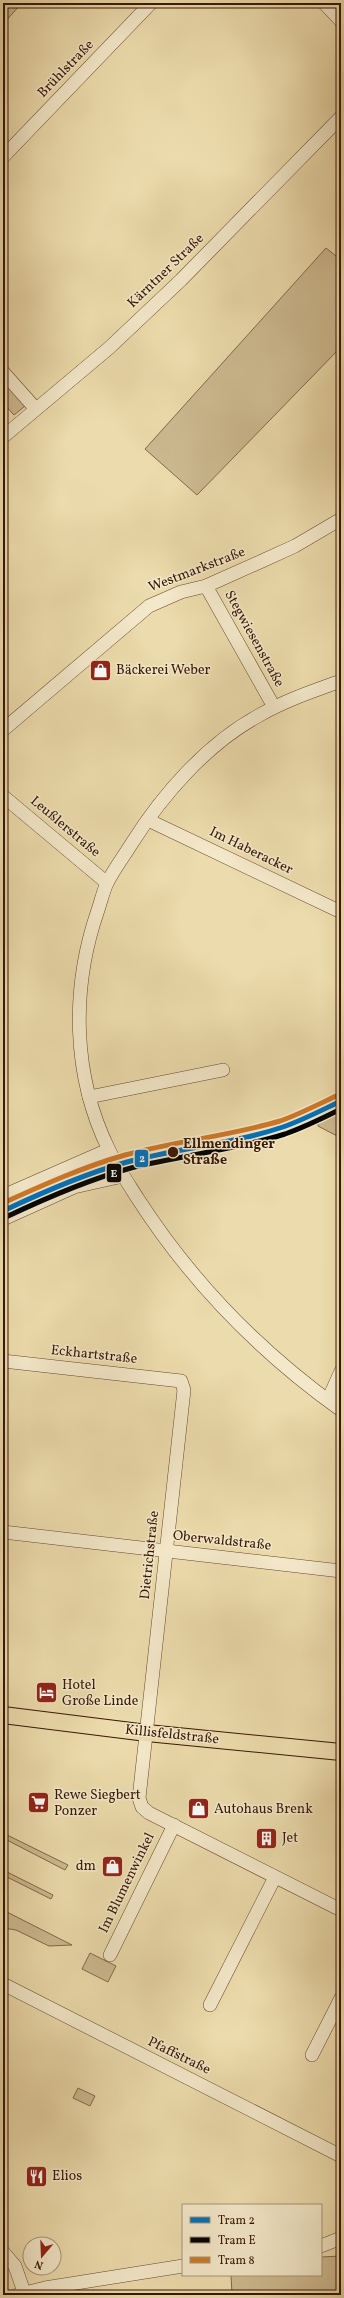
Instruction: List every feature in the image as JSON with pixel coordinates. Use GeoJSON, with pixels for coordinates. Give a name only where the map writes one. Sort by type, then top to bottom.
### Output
{"type":"FeatureCollection","features":[{"type":"Feature","properties":{"kind":"main road","name":"Killisfeldstraße"},"geometry":{"type":"LineString","coordinates":[[3,1715],[147,1734],[341,1752]]}},
{"type":"Feature","properties":{"kind":"street","name":"Brühlstraße"},"geometry":{"type":"LineString","coordinates":[[3,157],[151,3]]}},
{"type":"Feature","properties":{"kind":"street"},"geometry":{"type":"LineString","coordinates":[[324,3],[341,22]]}},
{"type":"Feature","properties":{"kind":"street","name":"Kärntner Straße"},"geometry":{"type":"LineString","coordinates":[[3,436],[109,348],[181,280],[341,117]]}},
{"type":"Feature","properties":{"kind":"street"},"geometry":{"type":"LineString","coordinates":[[3,372],[35,408]]}},
{"type":"Feature","properties":{"kind":"street","name":"Westmarkstraße"},"geometry":{"type":"LineString","coordinates":[[3,730],[149,606],[181,592],[206,586],[295,546],[341,518]]}},
{"type":"Feature","properties":{"kind":"street","name":"Stegwiesenstraße"},"geometry":{"type":"LineString","coordinates":[[206,586],[274,707]]}},
{"type":"Feature","properties":{"kind":"street"},"geometry":{"type":"LineString","coordinates":[[341,681],[274,707],[235,730],[205,755],[175,786],[148,820],[107,883],[89,936],[81,976],[80,1028],[83,1070],[89,1097],[108,1150],[123,1176],[172,1247],[199,1281],[283,1366],[341,1410]]}},
{"type":"Feature","properties":{"kind":"street","name":"Leußlerstraße"},"geometry":{"type":"LineString","coordinates":[[3,796],[107,883]]}},
{"type":"Feature","properties":{"kind":"street","name":"Im Haberacker"},"geometry":{"type":"LineString","coordinates":[[148,820],[341,912]]}},
{"type":"Feature","properties":{"kind":"street"},"geometry":{"type":"LineString","coordinates":[[89,1097],[223,1070]]}},
{"type":"Feature","properties":{"kind":"street"},"geometry":{"type":"LineString","coordinates":[[3,1196],[108,1150]]}},
{"type":"Feature","properties":{"kind":"street"},"geometry":{"type":"LineString","coordinates":[[3,1218],[74,1187],[123,1176]]}},
{"type":"Feature","properties":{"kind":"street","name":"Eckhartstraße"},"geometry":{"type":"LineString","coordinates":[[3,1361],[181,1381]]}},
{"type":"Feature","properties":{"kind":"street"},"geometry":{"type":"LineString","coordinates":[[328,1400],[341,1371]]}},
{"type":"Feature","properties":{"kind":"street","name":"Dietrichstraße"},"geometry":{"type":"LineString","coordinates":[[147,1734],[184,1390],[181,1381]]}},
{"type":"Feature","properties":{"kind":"street","name":"Oberwaldstraße"},"geometry":{"type":"LineString","coordinates":[[3,1532],[341,1571]]}},
{"type":"Feature","properties":{"kind":"street","name":"Im Blumenwinkel"},"geometry":{"type":"LineString","coordinates":[[147,1734],[139,1798],[142,1807],[149,1813],[341,1910]]}},
{"type":"Feature","properties":{"kind":"street","name":"Im Blumenwinkel"},"geometry":{"type":"LineString","coordinates":[[110,1955],[174,1825]]}},
{"type":"Feature","properties":{"kind":"street"},"geometry":{"type":"LineString","coordinates":[[210,2005],[275,1877]]}},
{"type":"Feature","properties":{"kind":"street","name":"Pfaffstraße"},"geometry":{"type":"LineString","coordinates":[[3,1984],[341,2156]]}},
{"type":"Feature","properties":{"kind":"street"},"geometry":{"type":"LineString","coordinates":[[312,2055],[341,1998]]}},
{"type":"Feature","properties":{"kind":"street"},"geometry":{"type":"LineString","coordinates":[[322,2246],[341,2238]]}},
{"type":"Feature","properties":{"kind":"street"},"geometry":{"type":"LineString","coordinates":[[3,2252],[15,2266],[21,2293],[182,2266]]}},
{"type":"Feature","properties":{"kind":"shaded area"},"geometry":{"type":"Polygon","coordinates":[[[3,3],[22,3],[3,24],[3,3]]]}},
{"type":"Feature","properties":{"kind":"shaded area"},"geometry":{"type":"Polygon","coordinates":[[[326,248],[341,260],[341,347],[197,495],[145,449],[326,248]]]}},
{"type":"Feature","properties":{"kind":"shaded area"},"geometry":{"type":"Polygon","coordinates":[[[3,381],[25,406],[14,415],[3,403],[3,381]]]}},
{"type":"Feature","properties":{"kind":"shaded area"},"geometry":{"type":"Polygon","coordinates":[[[341,1108],[341,1138],[318,1126],[318,1119],[341,1108]]]}},
{"type":"Feature","properties":{"kind":"shaded area"},"geometry":{"type":"Polygon","coordinates":[[[3,1833],[68,1865],[65,1870],[3,1838],[3,1833]]]}},
{"type":"Feature","properties":{"kind":"shaded area"},"geometry":{"type":"Polygon","coordinates":[[[3,1870],[53,1895],[51,1899],[3,1875],[3,1870]]]}},
{"type":"Feature","properties":{"kind":"shaded area"},"geometry":{"type":"Polygon","coordinates":[[[3,1910],[72,1945],[49,1946],[16,1930],[3,1928],[3,1910]]]}},
{"type":"Feature","properties":{"kind":"shaded area"},"geometry":{"type":"Polygon","coordinates":[[[90,1953],[116,1966],[108,1982],[82,1969],[90,1953]]]}},
{"type":"Feature","properties":{"kind":"shaded area"},"geometry":{"type":"Polygon","coordinates":[[[78,2088],[95,2096],[90,2106],[73,2098],[78,2088]]]}},
{"type":"Feature","properties":{"kind":"shaded area"},"geometry":{"type":"Polygon","coordinates":[[[341,2256],[341,2293],[287,2291],[232,2294],[231,2276],[322,2276],[322,2257],[341,2256]]]}},
{"type":"Feature","properties":{"kind":"tram line","name":"8"},"geometry":{"type":"LineString","coordinates":[[3,1203],[63,1177],[109,1160],[144,1150],[241,1131],[280,1121],[338,1095]]}},
{"type":"Feature","properties":{"kind":"tram line","name":"2"},"geometry":{"type":"LineString","coordinates":[[3,1211],[95,1172],[146,1157],[264,1133],[298,1121],[341,1101]]}},
{"type":"Feature","properties":{"kind":"tram line","name":"E"},"geometry":{"type":"LineString","coordinates":[[6,1217],[36,1203],[99,1178],[150,1163],[266,1140],[300,1128],[341,1109]]}},
{"type":"Feature","properties":{"kind":"place","name":"Bäckerei Weber"},"geometry":{"type":"Point","coordinates":[100,670]}},
{"type":"Feature","properties":{"kind":"place","name":"Ellmendinger Straße"},"geometry":{"type":"Point","coordinates":[173,1152]}},
{"type":"Feature","properties":{"kind":"place","name":"Hotel Große Linde"},"geometry":{"type":"Point","coordinates":[47,1693]}},
{"type":"Feature","properties":{"kind":"place","name":"Rewe Siegbert Ponzer"},"geometry":{"type":"Point","coordinates":[38,1803]}},
{"type":"Feature","properties":{"kind":"place","name":"Autohaus Brenk"},"geometry":{"type":"Point","coordinates":[199,1809]}},
{"type":"Feature","properties":{"kind":"place","name":"Jet"},"geometry":{"type":"Point","coordinates":[266,1838]}},
{"type":"Feature","properties":{"kind":"place","name":"dm"},"geometry":{"type":"Point","coordinates":[112,1866]}},
{"type":"Feature","properties":{"kind":"place","name":"Elios"},"geometry":{"type":"Point","coordinates":[36,2176]}}]}
